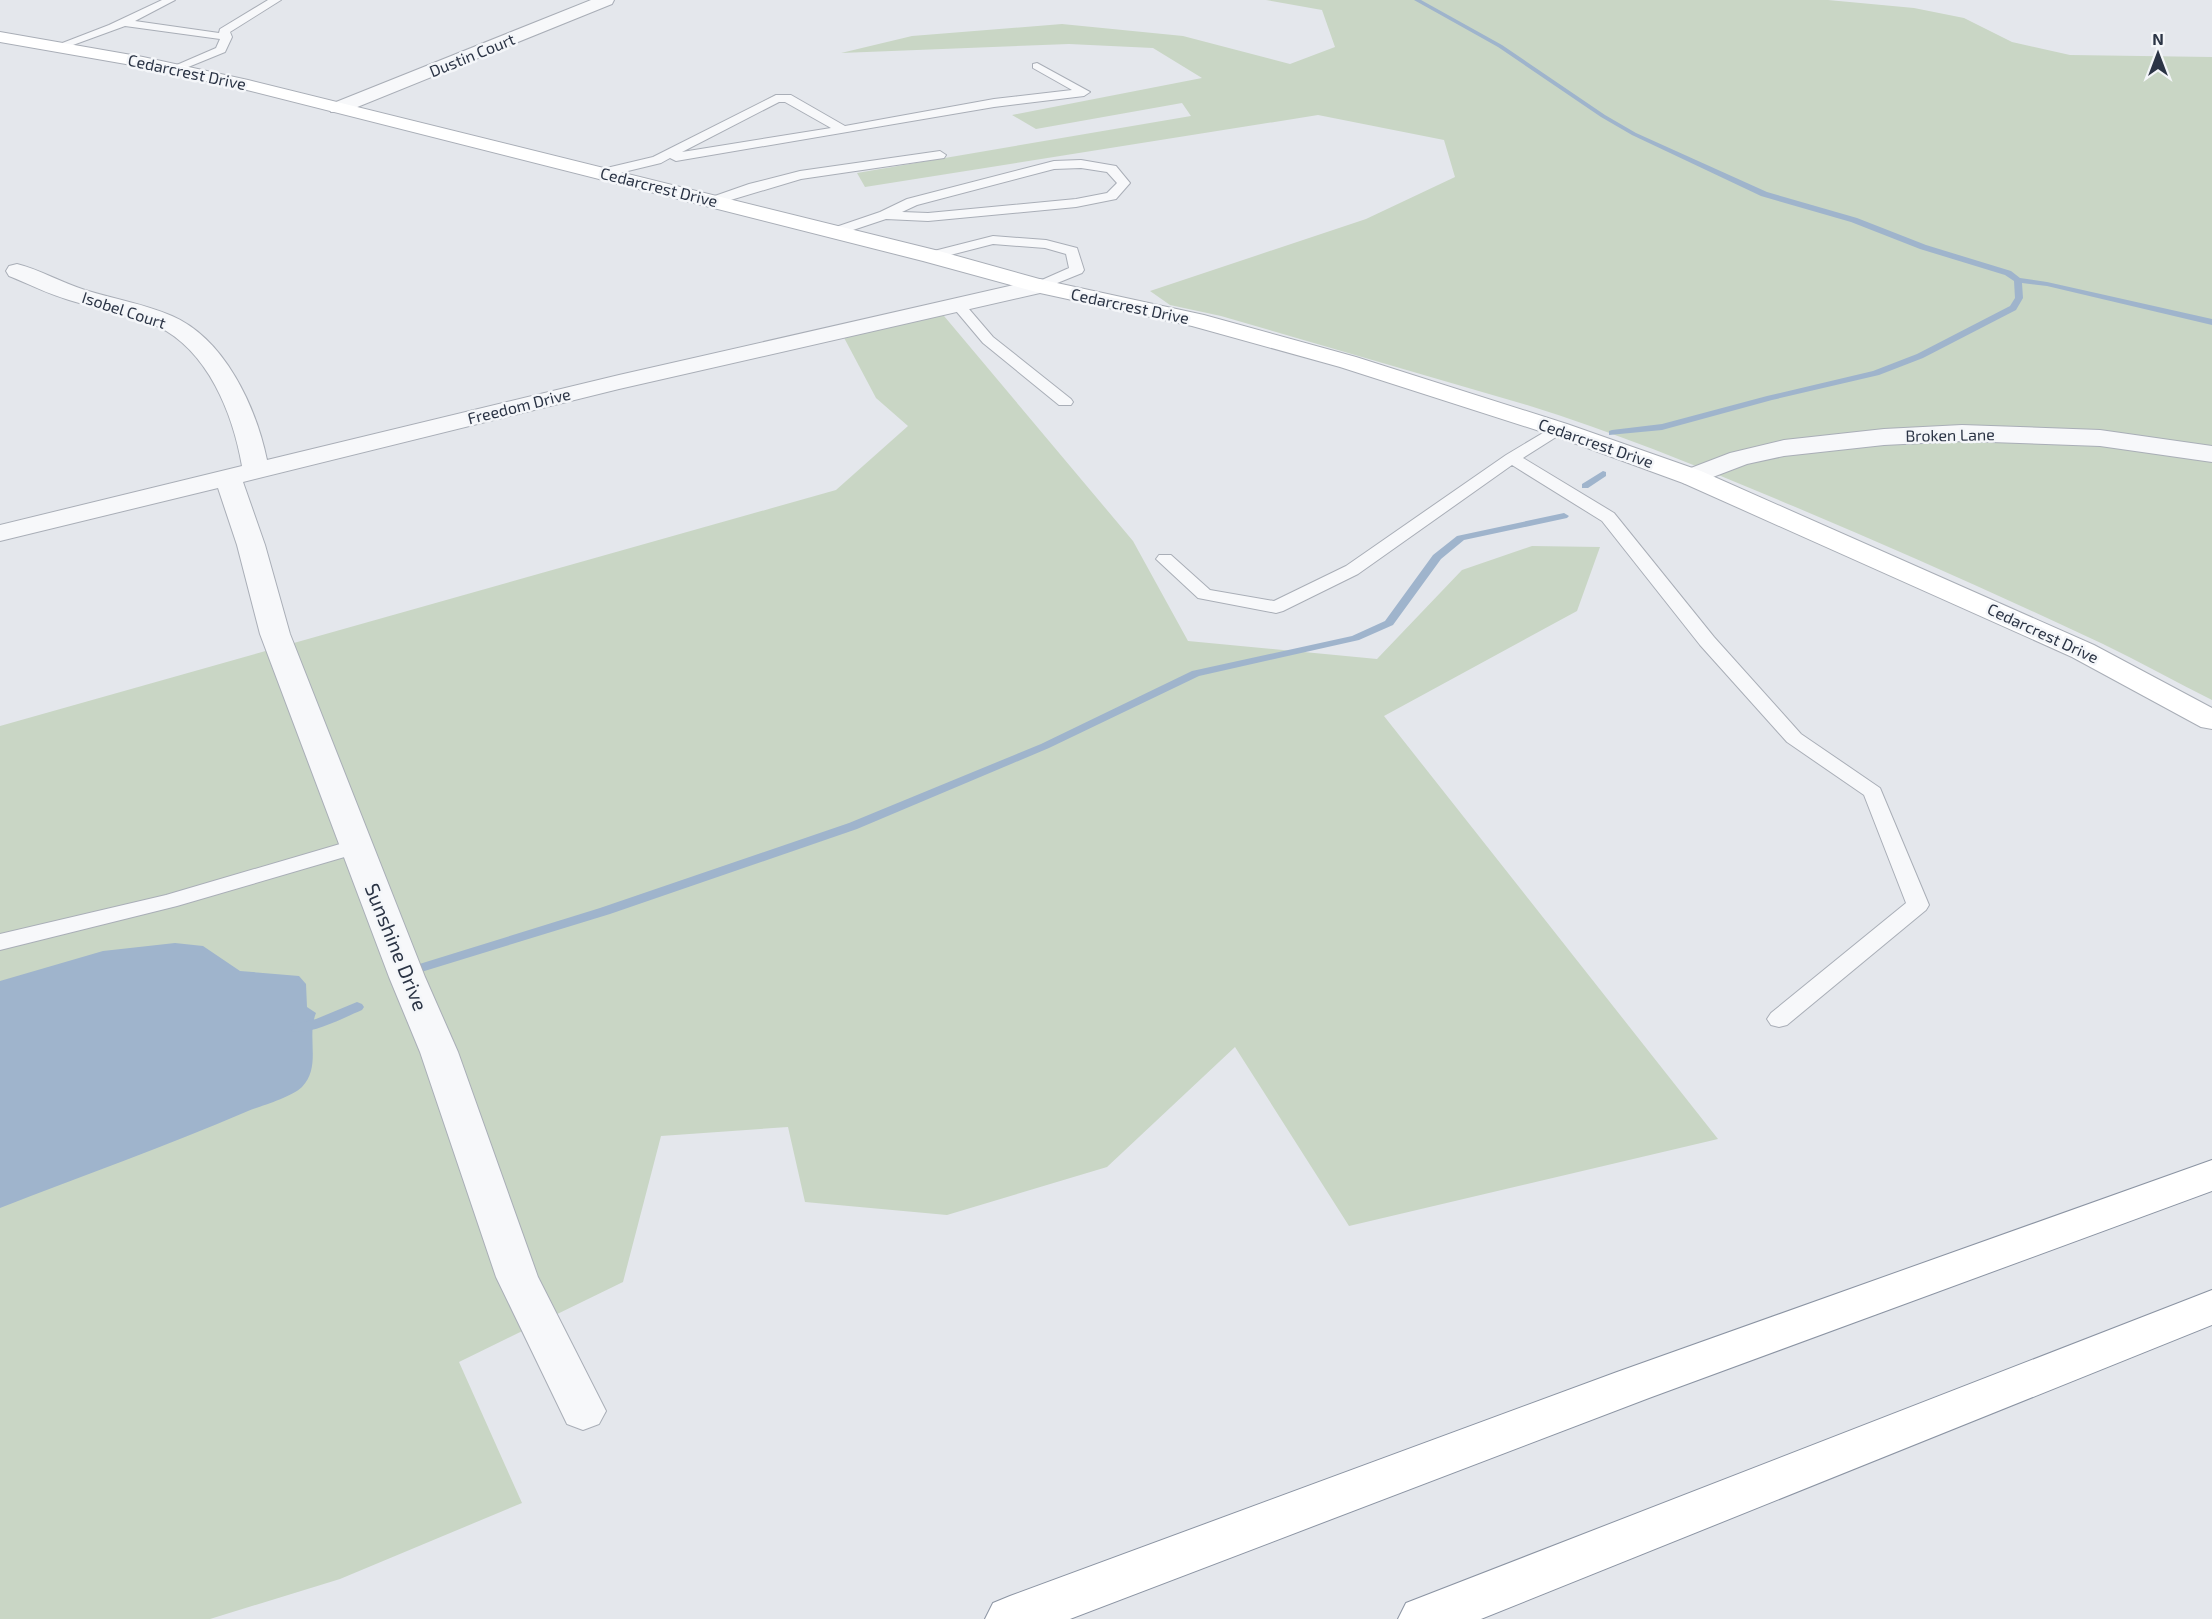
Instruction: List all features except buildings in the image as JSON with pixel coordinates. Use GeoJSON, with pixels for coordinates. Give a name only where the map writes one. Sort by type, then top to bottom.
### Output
{"type":"FeatureCollection","features":[{"type":"Feature","properties":{"kind":"main road","name":"Cedarcrest Drive"},"geometry":{"type":"LineString","coordinates":[[0,37],[176,69],[338,108],[931,256],[1040,286],[1196,320],[1348,362],[1558,429],[1692,477],[2083,651],[2212,720]]}},
{"type":"Feature","properties":{"kind":"main road"},"geometry":{"type":"LineString","coordinates":[[1010,1619],[1633,1385],[2046,1238],[2212,1175]]}},
{"type":"Feature","properties":{"kind":"main road"},"geometry":{"type":"LineString","coordinates":[[1423,1619],[2212,1307]]}},
{"type":"Feature","properties":{"kind":"street","name":"Dustin Court"},"geometry":{"type":"LineString","coordinates":[[338,108],[606,0]]}},
{"type":"Feature","properties":{"kind":"street","name":"Isobel Court"},"geometry":{"type":"LineString","coordinates":[[17,271],[64,291],[163,321],[188,336],[205,353],[231,394],[254,453],[242,473]]}},
{"type":"Feature","properties":{"kind":"street","name":"Freedom Drive"},"geometry":{"type":"LineString","coordinates":[[0,533],[605,386],[1040,286]]}},
{"type":"Feature","properties":{"kind":"street","name":"Broken Lane"},"geometry":{"type":"LineString","coordinates":[[1692,477],[1739,458],[1785,448],[1874,438],[1940,434],[2072,436],[2212,454]]}},
{"type":"Feature","properties":{"kind":"street","name":"Sunshine Drive"},"geometry":{"type":"LineString","coordinates":[[242,473],[251,545],[275,634],[439,1052],[517,1277],[583,1411]]}},
{"type":"Feature","properties":{"kind":"lane"},"geometry":{"type":"LineString","coordinates":[[58,47],[170,0]]}},
{"type":"Feature","properties":{"kind":"lane"},"geometry":{"type":"LineString","coordinates":[[176,69],[221,50],[226,37],[224,31],[276,0]]}},
{"type":"Feature","properties":{"kind":"lane"},"geometry":{"type":"LineString","coordinates":[[122,22],[226,37]]}},
{"type":"Feature","properties":{"kind":"lane"},"geometry":{"type":"LineString","coordinates":[[603,173],[657,160],[994,103],[1084,92],[1037,66]]}},
{"type":"Feature","properties":{"kind":"lane"},"geometry":{"type":"LineString","coordinates":[[657,160],[776,99],[787,98],[843,130]]}},
{"type":"Feature","properties":{"kind":"lane"},"geometry":{"type":"LineString","coordinates":[[714,201],[754,187],[800,175],[940,155]]}},
{"type":"Feature","properties":{"kind":"lane"},"geometry":{"type":"LineString","coordinates":[[835,232],[885,215],[912,202],[1054,165],[1081,164],[1111,169],[1124,183],[1111,195],[1076,203],[927,217],[885,215]]}},
{"type":"Feature","properties":{"kind":"lane"},"geometry":{"type":"LineString","coordinates":[[931,256],[993,240],[1046,244],[1072,251],[1077,270],[1040,286]]}},
{"type":"Feature","properties":{"kind":"lane"},"geometry":{"type":"LineString","coordinates":[[958,305],[988,340],[1065,402]]}},
{"type":"Feature","properties":{"kind":"lane"},"geometry":{"type":"LineString","coordinates":[[1165,559],[1204,594],[1276,608],[1352,570],[1512,458],[1558,429]]}},
{"type":"Feature","properties":{"kind":"lane"},"geometry":{"type":"LineString","coordinates":[[1512,458],[1608,517],[1707,641],[1794,738],[1873,792],[1918,905],[1779,1019]]}},
{"type":"Feature","properties":{"kind":"lane"},"geometry":{"type":"LineString","coordinates":[[0,942],[169,901],[357,846]]}},
{"type":"Feature","properties":{"kind":"green space"},"geometry":{"type":"Polygon","coordinates":[[[1266,0],[1828,0],[1914,8],[1964,18],[2012,42],[2070,55],[2212,57],[2212,700],[2103,644],[1988,591],[1793,506],[1661,452],[1527,405],[1221,316],[1170,305],[1150,291],[1366,219],[1455,177],[1444,140],[1318,115],[865,187],[857,173],[1191,116],[1182,103],[1036,129],[1012,115],[1202,78],[1153,48],[1069,44],[841,53],[912,36],[1062,24],[1183,36],[1290,64],[1335,47],[1322,10],[1266,0]]]}},
{"type":"Feature","properties":{"kind":"green space"},"geometry":{"type":"Polygon","coordinates":[[[939,310],[1133,541],[1188,641],[1377,659],[1462,570],[1532,546],[1600,547],[1577,611],[1384,716],[1718,1139],[1349,1226],[1235,1047],[1107,1167],[947,1215],[805,1202],[788,1127],[661,1136],[623,1282],[459,1362],[522,1503],[340,1579],[210,1619],[0,1619],[0,726],[836,490],[908,426],[876,398],[841,332],[939,310]]]}},
{"type":"Feature","properties":{"kind":"water"},"geometry":{"type":"Polygon","coordinates":[[[175,943],[203,946],[240,971],[299,976],[306,984],[307,1007],[316,1013],[312,1032],[313,1061],[308,1079],[297,1091],[284,1098],[0,1208],[0,981],[103,951],[175,943]]]}},
{"type":"Feature","properties":{"kind":"waterway"},"geometry":{"type":"LineString","coordinates":[[1417,0],[1500,46],[1603,116],[1634,134],[1764,194],[1854,220],[1923,247],[2008,273],[2018,280]]}},
{"type":"Feature","properties":{"kind":"waterway"},"geometry":{"type":"LineString","coordinates":[[1612,433],[1662,427],[1876,373],[1920,356],[2013,308],[2019,298],[2018,280]]}},
{"type":"Feature","properties":{"kind":"waterway"},"geometry":{"type":"LineString","coordinates":[[2018,280],[2047,284],[2212,322]]}},
{"type":"Feature","properties":{"kind":"waterway"},"geometry":{"type":"LineString","coordinates":[[1585,486],[1603,474]]}},
{"type":"Feature","properties":{"kind":"waterway"},"geometry":{"type":"LineString","coordinates":[[418,969],[605,911],[853,826],[1045,746],[1196,673],[1355,638],[1389,623],[1437,557],[1461,538],[1564,516]]}},
{"type":"Feature","properties":{"kind":"waterway"},"geometry":{"type":"LineString","coordinates":[[297,1028],[319,1023],[357,1007]]}}]}
